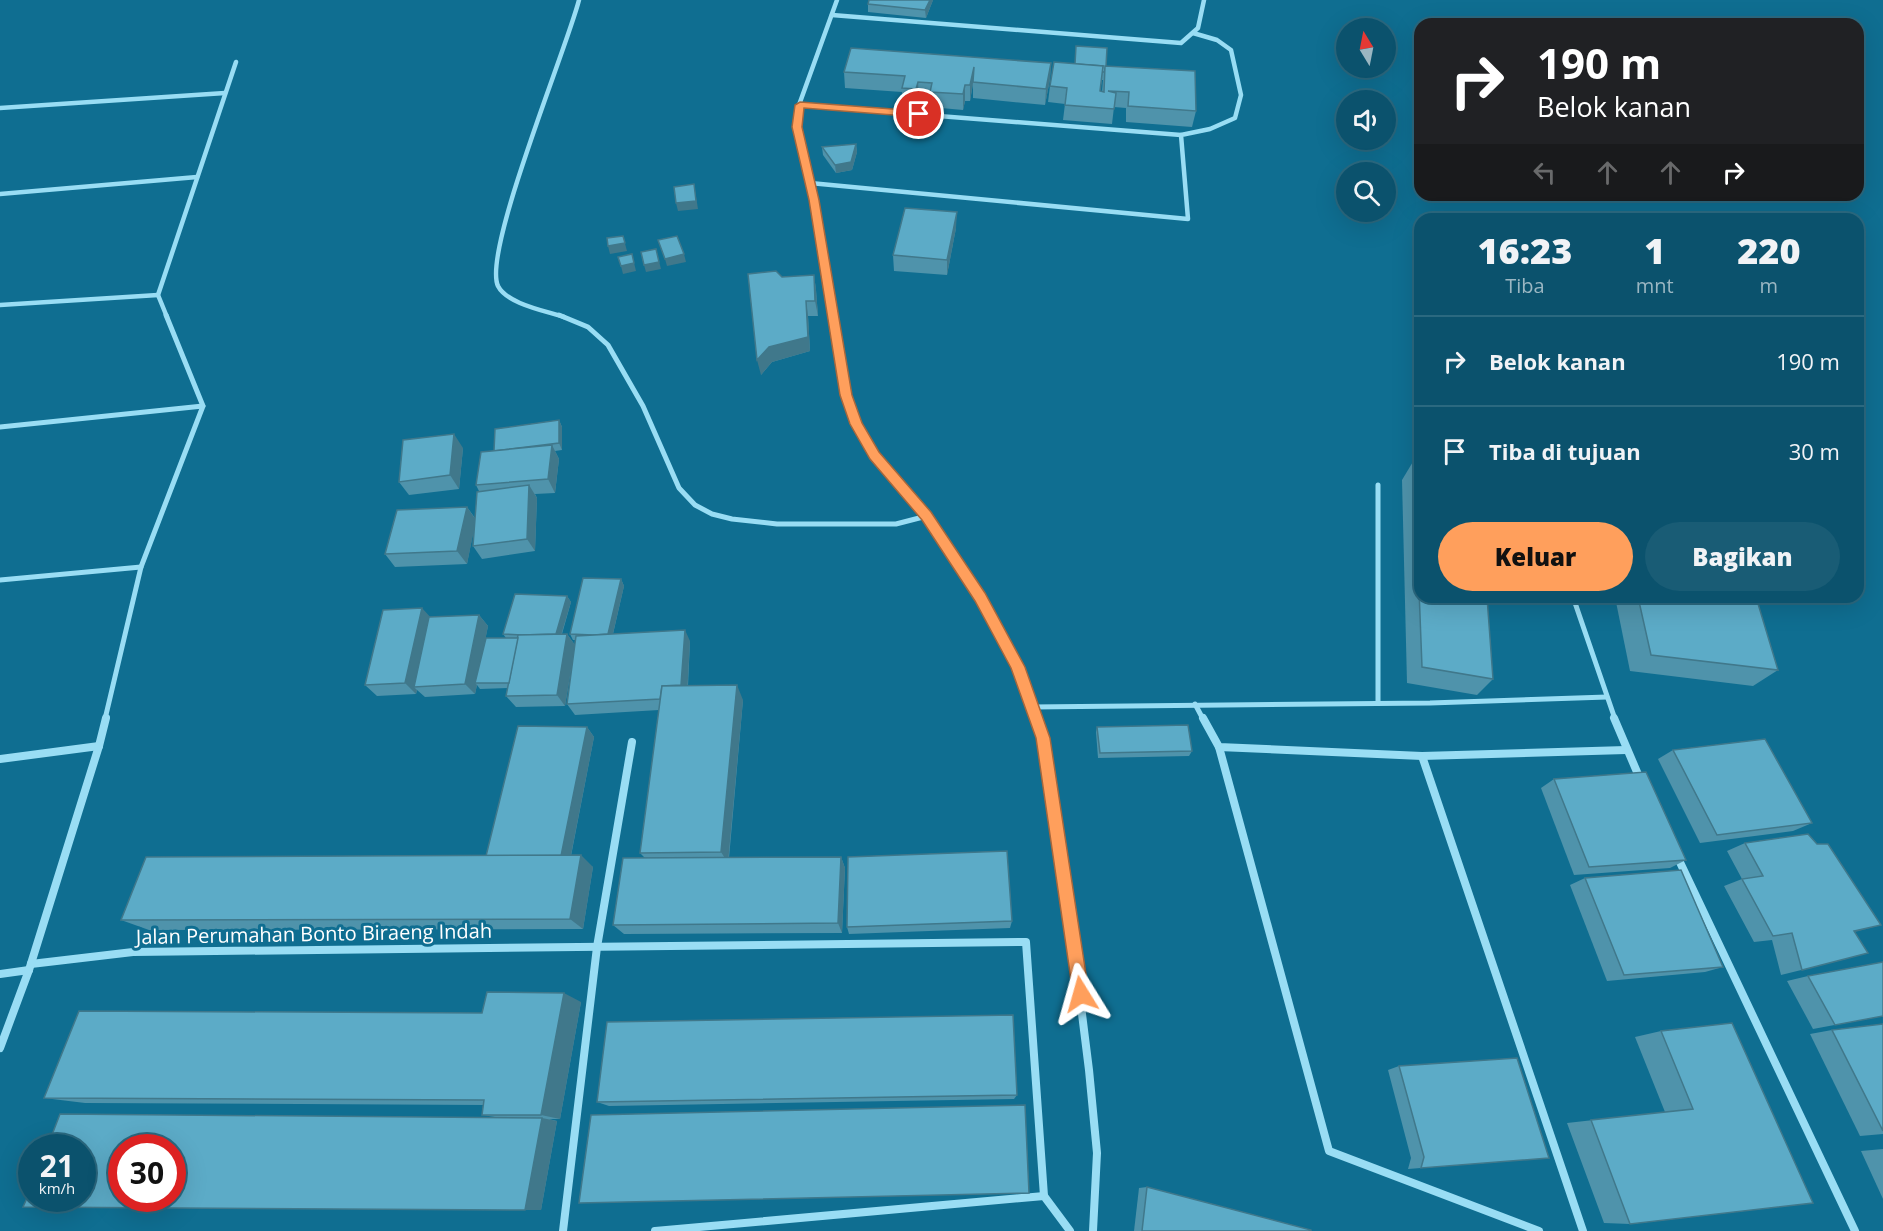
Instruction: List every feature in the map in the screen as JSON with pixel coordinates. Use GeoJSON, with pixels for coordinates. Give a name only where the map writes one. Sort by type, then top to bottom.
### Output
{"type":"FeatureCollection","features":[{"type":"Feature","properties":{"kind":"street"},"geometry":{"type":"LineString","coordinates":[[579,0],[573,27],[521,168],[502,237],[497,269],[499,286],[515,301],[585,324],[598,334],[613,353],[651,423],[682,493],[691,503],[708,513],[760,523],[893,524],[927,516]]}},
{"type":"Feature","properties":{"kind":"street"},"geometry":{"type":"LineString","coordinates":[[837,0],[800,105],[797,127],[810,183],[846,395],[856,424],[874,455],[927,516],[980,597],[1018,667],[1043,738],[1081,994],[1097,1153],[1093,1231]]}},
{"type":"Feature","properties":{"kind":"street"},"geometry":{"type":"LineString","coordinates":[[832,15],[1181,43],[1198,28],[1204,0]]}},
{"type":"Feature","properties":{"kind":"street"},"geometry":{"type":"LineString","coordinates":[[800,105],[1181,135],[1210,129],[1235,118],[1241,95],[1231,50],[1217,40],[1193,33]]}},
{"type":"Feature","properties":{"kind":"street"},"geometry":{"type":"LineString","coordinates":[[0,1048],[30,967],[99,746],[141,567],[203,406],[158,295],[236,62]]}},
{"type":"Feature","properties":{"kind":"street"},"geometry":{"type":"LineString","coordinates":[[0,108],[225,93]]}},
{"type":"Feature","properties":{"kind":"street"},"geometry":{"type":"LineString","coordinates":[[810,183],[1188,219],[1181,135]]}},
{"type":"Feature","properties":{"kind":"street"},"geometry":{"type":"LineString","coordinates":[[0,194],[197,177]]}},
{"type":"Feature","properties":{"kind":"street"},"geometry":{"type":"LineString","coordinates":[[0,305],[158,295]]}},
{"type":"Feature","properties":{"kind":"street"},"geometry":{"type":"LineString","coordinates":[[0,427],[203,406]]}},
{"type":"Feature","properties":{"kind":"street"},"geometry":{"type":"LineString","coordinates":[[1378,484],[1378,703]]}},
{"type":"Feature","properties":{"kind":"street"},"geometry":{"type":"LineString","coordinates":[[0,580],[141,567]]}},
{"type":"Feature","properties":{"kind":"street"},"geometry":{"type":"LineString","coordinates":[[1575,603],[1626,750],[1641,782]]}},
{"type":"Feature","properties":{"kind":"street"},"geometry":{"type":"LineString","coordinates":[[1032,707],[1378,703],[1607,697]]}},
{"type":"Feature","properties":{"kind":"street"},"geometry":{"type":"LineString","coordinates":[[1195,704],[1219,747],[1329,1151],[1539,1231]]}},
{"type":"Feature","properties":{"kind":"street"},"geometry":{"type":"LineString","coordinates":[[563,1231],[597,947],[632,742]]}},
{"type":"Feature","properties":{"kind":"street"},"geometry":{"type":"LineString","coordinates":[[0,759],[99,746]]}},
{"type":"Feature","properties":{"kind":"street"},"geometry":{"type":"LineString","coordinates":[[1219,747],[1422,756],[1626,750]]}},
{"type":"Feature","properties":{"kind":"street"},"geometry":{"type":"LineString","coordinates":[[1422,756],[1583,1231]]}},
{"type":"Feature","properties":{"kind":"street"},"geometry":{"type":"LineString","coordinates":[[1672,846],[1855,1231]]}},
{"type":"Feature","properties":{"kind":"street","name":"Jalan Perumahan Bonto Biraeng Indah"},"geometry":{"type":"LineString","coordinates":[[0,974],[30,967],[133,952],[1026,942],[1044,1196]]}},
{"type":"Feature","properties":{"kind":"street"},"geometry":{"type":"LineString","coordinates":[[655,1231],[1044,1196],[1070,1231]]}},
{"type":"Feature","properties":{"kind":"building"},"geometry":{"type":"Polygon","coordinates":[[[869,0],[930,0],[925,10],[868,4],[869,0]]]}},
{"type":"Feature","properties":{"kind":"building"},"geometry":{"type":"Polygon","coordinates":[[[1076,46],[1107,48],[1104,72],[1102,72],[1103,66],[1075,64],[1076,46]]]}},
{"type":"Feature","properties":{"kind":"building"},"geometry":{"type":"Polygon","coordinates":[[[851,48],[1051,63],[1046,89],[973,82],[974,67],[970,85],[965,85],[963,94],[930,92],[932,83],[918,82],[916,89],[902,88],[905,76],[844,72],[851,48]]]}},
{"type":"Feature","properties":{"kind":"building"},"geometry":{"type":"Polygon","coordinates":[[[1054,62],[1103,66],[1100,91],[1104,92],[1105,66],[1195,71],[1196,111],[1128,106],[1129,92],[1108,91],[1116,93],[1114,109],[1065,105],[1067,88],[1050,86],[1054,62]]]}},
{"type":"Feature","properties":{"kind":"building"},"geometry":{"type":"Polygon","coordinates":[[[856,144],[851,162],[835,165],[822,147],[856,144]]]}},
{"type":"Feature","properties":{"kind":"building"},"geometry":{"type":"Polygon","coordinates":[[[694,184],[696,201],[676,203],[674,187],[694,184]]]}},
{"type":"Feature","properties":{"kind":"building"},"geometry":{"type":"Polygon","coordinates":[[[905,208],[957,212],[947,260],[893,255],[905,208]]]}},
{"type":"Feature","properties":{"kind":"building"},"geometry":{"type":"Polygon","coordinates":[[[623,236],[625,243],[608,246],[607,238],[623,236]]]}},
{"type":"Feature","properties":{"kind":"building"},"geometry":{"type":"Polygon","coordinates":[[[677,236],[684,254],[665,259],[658,240],[677,236]]]}},
{"type":"Feature","properties":{"kind":"building"},"geometry":{"type":"Polygon","coordinates":[[[656,249],[659,262],[644,265],[641,252],[656,249]]]}},
{"type":"Feature","properties":{"kind":"building"},"geometry":{"type":"Polygon","coordinates":[[[632,254],[634,263],[621,266],[618,257],[632,254]]]}},
{"type":"Feature","properties":{"kind":"building"},"geometry":{"type":"Polygon","coordinates":[[[776,271],[782,277],[814,275],[815,301],[806,301],[808,337],[769,347],[757,360],[748,274],[776,271]]]}},
{"type":"Feature","properties":{"kind":"building"},"geometry":{"type":"Polygon","coordinates":[[[559,420],[559,443],[494,451],[495,429],[559,420]]]}},
{"type":"Feature","properties":{"kind":"building"},"geometry":{"type":"Polygon","coordinates":[[[454,434],[450,475],[399,482],[403,440],[454,434]]]}},
{"type":"Feature","properties":{"kind":"building"},"geometry":{"type":"Polygon","coordinates":[[[552,445],[548,479],[476,485],[481,452],[552,445]]]}},
{"type":"Feature","properties":{"kind":"building"},"geometry":{"type":"Polygon","coordinates":[[[529,485],[527,539],[473,546],[477,492],[529,485]]]}},
{"type":"Feature","properties":{"kind":"building"},"geometry":{"type":"Polygon","coordinates":[[[467,507],[457,551],[385,554],[397,510],[467,507]]]}},
{"type":"Feature","properties":{"kind":"building"},"geometry":{"type":"Polygon","coordinates":[[[583,578],[621,579],[608,634],[570,634],[583,578]]]}},
{"type":"Feature","properties":{"kind":"building"},"geometry":{"type":"Polygon","coordinates":[[[515,594],[567,596],[556,634],[503,634],[515,594]]]}},
{"type":"Feature","properties":{"kind":"building"},"geometry":{"type":"Polygon","coordinates":[[[1420,603],[1487,603],[1493,679],[1422,667],[1420,603]]]}},
{"type":"Feature","properties":{"kind":"building"},"geometry":{"type":"Polygon","coordinates":[[[1639,603],[1758,603],[1778,670],[1651,655],[1639,603]]]}},
{"type":"Feature","properties":{"kind":"building"},"geometry":{"type":"Polygon","coordinates":[[[422,608],[405,683],[365,685],[383,610],[422,608]]]}},
{"type":"Feature","properties":{"kind":"building"},"geometry":{"type":"Polygon","coordinates":[[[479,615],[465,684],[414,687],[429,617],[479,615]]]}},
{"type":"Feature","properties":{"kind":"building"},"geometry":{"type":"Polygon","coordinates":[[[685,630],[681,685],[662,686],[660,699],[567,704],[576,636],[685,630]]]}},
{"type":"Feature","properties":{"kind":"building"},"geometry":{"type":"Polygon","coordinates":[[[567,634],[557,695],[506,696],[518,635],[567,634]]]}},
{"type":"Feature","properties":{"kind":"building"},"geometry":{"type":"Polygon","coordinates":[[[486,638],[518,638],[509,683],[475,683],[486,638]]]}},
{"type":"Feature","properties":{"kind":"building"},"geometry":{"type":"Polygon","coordinates":[[[737,685],[721,852],[640,853],[662,686],[737,685]]]}},
{"type":"Feature","properties":{"kind":"building"},"geometry":{"type":"Polygon","coordinates":[[[1188,725],[1192,751],[1100,753],[1097,727],[1188,725]]]}},
{"type":"Feature","properties":{"kind":"building"},"geometry":{"type":"Polygon","coordinates":[[[518,726],[587,727],[561,856],[486,856],[518,726]]]}},
{"type":"Feature","properties":{"kind":"building"},"geometry":{"type":"Polygon","coordinates":[[[1765,739],[1812,823],[1717,835],[1673,750],[1765,739]]]}},
{"type":"Feature","properties":{"kind":"building"},"geometry":{"type":"Polygon","coordinates":[[[1646,772],[1686,860],[1589,867],[1554,779],[1646,772]]]}},
{"type":"Feature","properties":{"kind":"building"},"geometry":{"type":"Polygon","coordinates":[[[1808,834],[1817,844],[1828,844],[1881,925],[1854,931],[1868,953],[1802,970],[1792,933],[1773,936],[1742,879],[1763,876],[1745,843],[1808,834]]]}},
{"type":"Feature","properties":{"kind":"building"},"geometry":{"type":"Polygon","coordinates":[[[1007,851],[1012,921],[847,927],[848,857],[1007,851]]]}},
{"type":"Feature","properties":{"kind":"building"},"geometry":{"type":"Polygon","coordinates":[[[581,855],[570,919],[121,920],[146,857],[581,855]]]}},
{"type":"Feature","properties":{"kind":"building"},"geometry":{"type":"Polygon","coordinates":[[[841,857],[838,923],[613,925],[623,858],[841,857]]]}},
{"type":"Feature","properties":{"kind":"building"},"geometry":{"type":"Polygon","coordinates":[[[1681,870],[1723,967],[1624,975],[1585,878],[1681,870]]]}},
{"type":"Feature","properties":{"kind":"building"},"geometry":{"type":"Polygon","coordinates":[[[1883,962],[1883,1016],[1835,1025],[1808,976],[1883,962]]]}},
{"type":"Feature","properties":{"kind":"building"},"geometry":{"type":"Polygon","coordinates":[[[487,992],[564,993],[541,1115],[482,1115],[484,1100],[44,1098],[79,1011],[482,1013],[487,992]]]}},
{"type":"Feature","properties":{"kind":"building"},"geometry":{"type":"Polygon","coordinates":[[[1013,1015],[1017,1095],[597,1102],[607,1022],[1013,1015]]]}},
{"type":"Feature","properties":{"kind":"building"},"geometry":{"type":"Polygon","coordinates":[[[1732,1023],[1813,1203],[1630,1224],[1591,1120],[1693,1109],[1661,1031],[1732,1023]]]}},
{"type":"Feature","properties":{"kind":"building"},"geometry":{"type":"Polygon","coordinates":[[[1883,1024],[1883,1131],[1832,1030],[1883,1024]]]}},
{"type":"Feature","properties":{"kind":"building"},"geometry":{"type":"Polygon","coordinates":[[[1517,1058],[1549,1158],[1421,1168],[1424,1157],[1399,1066],[1517,1058]]]}},
{"type":"Feature","properties":{"kind":"building"},"geometry":{"type":"Polygon","coordinates":[[[1025,1105],[1029,1193],[579,1203],[591,1115],[1025,1105]]]}},
{"type":"Feature","properties":{"kind":"building"},"geometry":{"type":"Polygon","coordinates":[[[60,1114],[542,1118],[525,1210],[186,1208],[186,1134],[108,1134],[108,1208],[96,1207],[96,1134],[52,1134],[60,1114]]]}},
{"type":"Feature","properties":{"kind":"building"},"geometry":{"type":"Polygon","coordinates":[[[1147,1187],[1311,1230],[1311,1231],[1142,1231],[1147,1187]]]}},
{"type":"Feature","properties":{"kind":"route"},"geometry":{"type":"LineString","coordinates":[[919,114],[800,105],[797,127],[814,200],[846,395],[856,424],[874,455],[927,516],[980,597],[1018,667],[1043,738],[1081,994]]}}]}
